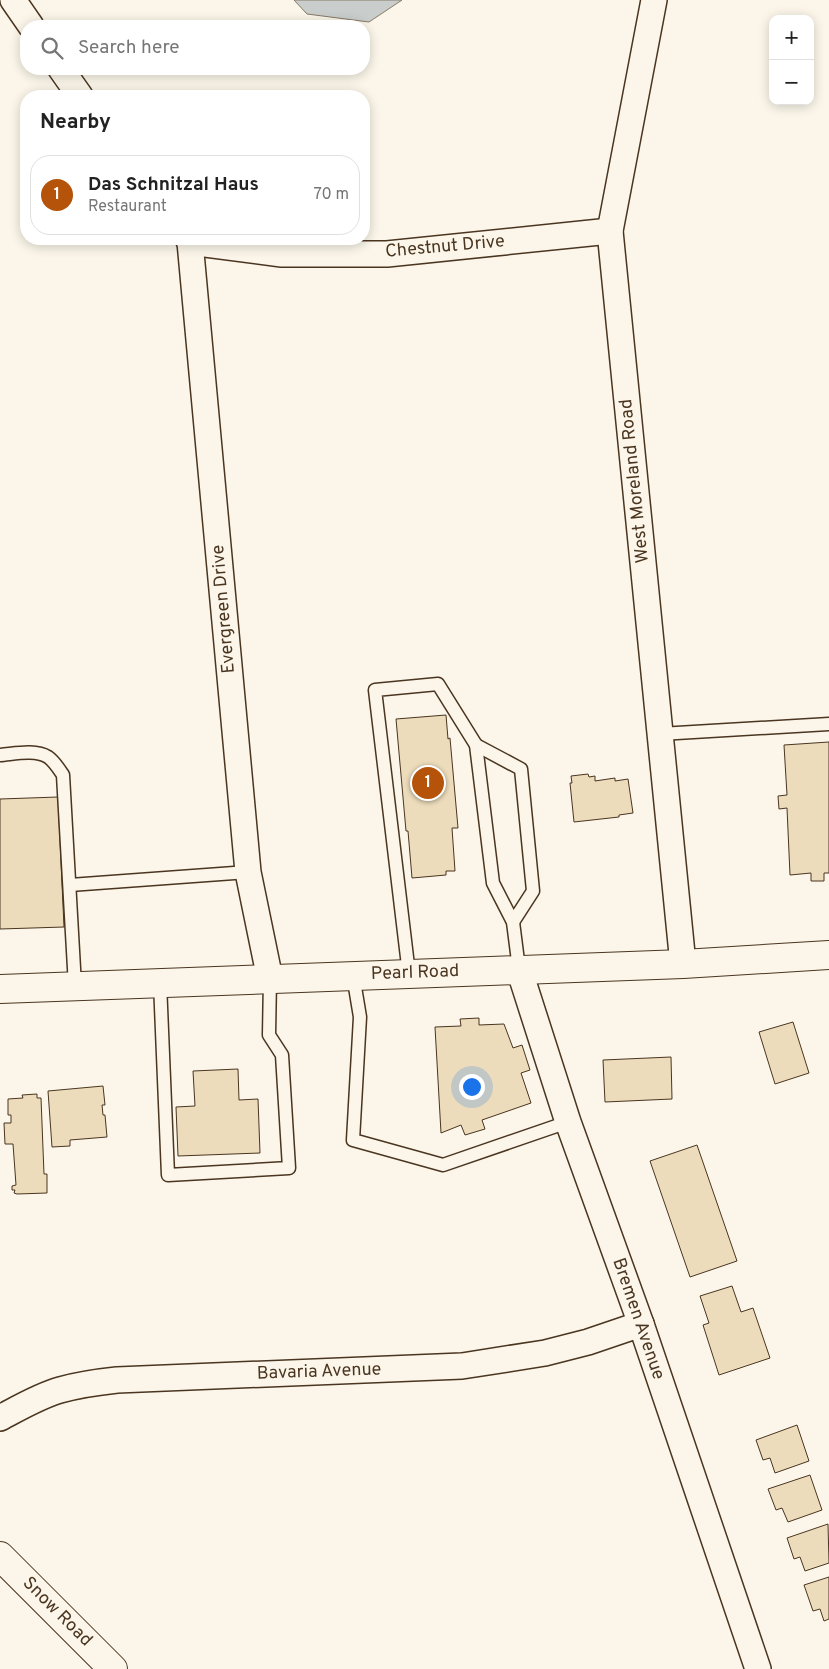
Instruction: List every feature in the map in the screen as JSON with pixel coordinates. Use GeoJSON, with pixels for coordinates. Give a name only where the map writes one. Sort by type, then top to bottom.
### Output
{"type":"FeatureCollection","features":[{"type":"Feature","properties":{"kind":"main road","name":"Pearl Road"},"geometry":{"type":"LineString","coordinates":[[0,989],[683,964],[829,955]]}},
{"type":"Feature","properties":{"kind":"main road","name":"Snow Road"},"geometry":{"type":"LineString","coordinates":[[0,1556],[113,1669]]}},
{"type":"Feature","properties":{"kind":"street"},"geometry":{"type":"LineString","coordinates":[[13,0],[27,20]]}},
{"type":"Feature","properties":{"kind":"street","name":"West Moreland Road"},"geometry":{"type":"LineString","coordinates":[[654,0],[610,231],[683,964]]}},
{"type":"Feature","properties":{"kind":"street"},"geometry":{"type":"LineString","coordinates":[[65,75],[76,90]]}},
{"type":"Feature","properties":{"kind":"street","name":"Chestnut Drive"},"geometry":{"type":"LineString","coordinates":[[222,245],[282,254],[387,254],[610,231]]}},
{"type":"Feature","properties":{"kind":"street","name":"Evergreen Drive"},"geometry":{"type":"LineString","coordinates":[[189,245],[248,872],[270,979]]}},
{"type":"Feature","properties":{"kind":"street","name":"Bremen Avenue"},"geometry":{"type":"LineString","coordinates":[[519,969],[568,1122],[641,1324],[758,1669]]}},
{"type":"Feature","properties":{"kind":"street","name":"Bavaria Avenue"},"geometry":{"type":"LineString","coordinates":[[0,1418],[59,1390],[93,1383],[117,1380],[462,1366],[545,1353],[588,1342],[641,1324]]}},
{"type":"Feature","properties":{"kind":"lane"},"geometry":{"type":"LineString","coordinates":[[409,974],[375,690],[438,684],[476,745],[493,883],[513,922],[519,969]]}},
{"type":"Feature","properties":{"kind":"lane"},"geometry":{"type":"LineString","coordinates":[[660,734],[829,724]]}},
{"type":"Feature","properties":{"kind":"lane"},"geometry":{"type":"LineString","coordinates":[[476,745],[521,769],[533,891],[513,922]]}},
{"type":"Feature","properties":{"kind":"lane"},"geometry":{"type":"LineString","coordinates":[[0,755],[27,752],[42,754],[49,757],[63,775],[75,986]]}},
{"type":"Feature","properties":{"kind":"lane"},"geometry":{"type":"LineString","coordinates":[[70,885],[248,872]]}},
{"type":"Feature","properties":{"kind":"lane"},"geometry":{"type":"LineString","coordinates":[[353,975],[360,1017],[353,1140],[444,1165],[568,1122]]}},
{"type":"Feature","properties":{"kind":"lane"},"geometry":{"type":"LineString","coordinates":[[160,983],[168,1175],[288,1168],[282,1055],[269,1035],[270,979]]}},
{"type":"Feature","properties":{"kind":"shaded area"},"geometry":{"type":"Polygon","coordinates":[[[294,0],[402,0],[370,21],[307,14],[294,0]]]}},
{"type":"Feature","properties":{"kind":"building"},"geometry":{"type":"Polygon","coordinates":[[[446,715],[448,739],[450,738],[458,828],[452,828],[455,871],[446,871],[446,875],[412,878],[396,719],[446,715]]]}},
{"type":"Feature","properties":{"kind":"building"},"geometry":{"type":"Polygon","coordinates":[[[829,742],[829,873],[824,873],[824,881],[811,881],[811,873],[790,875],[787,808],[779,809],[778,796],[787,795],[784,745],[829,742]]]}},
{"type":"Feature","properties":{"kind":"building"},"geometry":{"type":"Polygon","coordinates":[[[588,774],[589,777],[595,776],[595,781],[615,778],[615,781],[628,779],[633,813],[619,815],[619,817],[574,822],[571,776],[588,774]]]}},
{"type":"Feature","properties":{"kind":"building"},"geometry":{"type":"Polygon","coordinates":[[[58,797],[64,927],[0,929],[0,799],[58,797]]]}},
{"type":"Feature","properties":{"kind":"building"},"geometry":{"type":"Polygon","coordinates":[[[479,1018],[479,1025],[504,1024],[513,1048],[522,1045],[530,1070],[521,1073],[531,1103],[482,1120],[485,1129],[465,1135],[461,1125],[441,1133],[435,1027],[461,1026],[460,1019],[479,1018]]]}},
{"type":"Feature","properties":{"kind":"building"},"geometry":{"type":"Polygon","coordinates":[[[793,1022],[809,1073],[775,1084],[759,1032],[793,1022]]]}},
{"type":"Feature","properties":{"kind":"building"},"geometry":{"type":"Polygon","coordinates":[[[671,1057],[672,1099],[605,1102],[603,1060],[671,1057]]]}},
{"type":"Feature","properties":{"kind":"building"},"geometry":{"type":"Polygon","coordinates":[[[238,1069],[239,1100],[258,1099],[260,1153],[178,1156],[176,1107],[195,1106],[193,1071],[238,1069]]]}},
{"type":"Feature","properties":{"kind":"building"},"geometry":{"type":"Polygon","coordinates":[[[103,1086],[105,1105],[102,1105],[107,1137],[70,1140],[70,1146],[52,1147],[48,1091],[103,1086]]]}},
{"type":"Feature","properties":{"kind":"building"},"geometry":{"type":"Polygon","coordinates":[[[37,1094],[37,1098],[41,1098],[44,1174],[47,1174],[47,1193],[17,1194],[14,1193],[15,1190],[12,1190],[12,1186],[16,1185],[13,1144],[5,1144],[4,1123],[11,1123],[11,1115],[8,1115],[8,1099],[23,1098],[22,1095],[37,1094]]]}},
{"type":"Feature","properties":{"kind":"building"},"geometry":{"type":"Polygon","coordinates":[[[697,1145],[737,1261],[690,1277],[650,1161],[697,1145]]]}},
{"type":"Feature","properties":{"kind":"building"},"geometry":{"type":"Polygon","coordinates":[[[732,1286],[741,1312],[753,1308],[770,1358],[719,1375],[703,1325],[709,1323],[700,1296],[732,1286]]]}},
{"type":"Feature","properties":{"kind":"building"},"geometry":{"type":"Polygon","coordinates":[[[797,1425],[809,1461],[775,1473],[770,1458],[763,1460],[756,1440],[797,1425]]]}},
{"type":"Feature","properties":{"kind":"building"},"geometry":{"type":"Polygon","coordinates":[[[810,1475],[822,1510],[788,1522],[782,1508],[776,1510],[768,1489],[810,1475]]]}},
{"type":"Feature","properties":{"kind":"building"},"geometry":{"type":"Polygon","coordinates":[[[828,1524],[829,1563],[805,1571],[800,1557],[794,1559],[787,1538],[828,1524]]]}},
{"type":"Feature","properties":{"kind":"building"},"geometry":{"type":"Polygon","coordinates":[[[829,1577],[829,1619],[824,1621],[820,1609],[813,1611],[804,1585],[829,1577]]]}},
{"type":"Feature","properties":{"kind":"place","name":"Das Schnitzal Haus"},"geometry":{"type":"Point","coordinates":[428,783]}}]}
